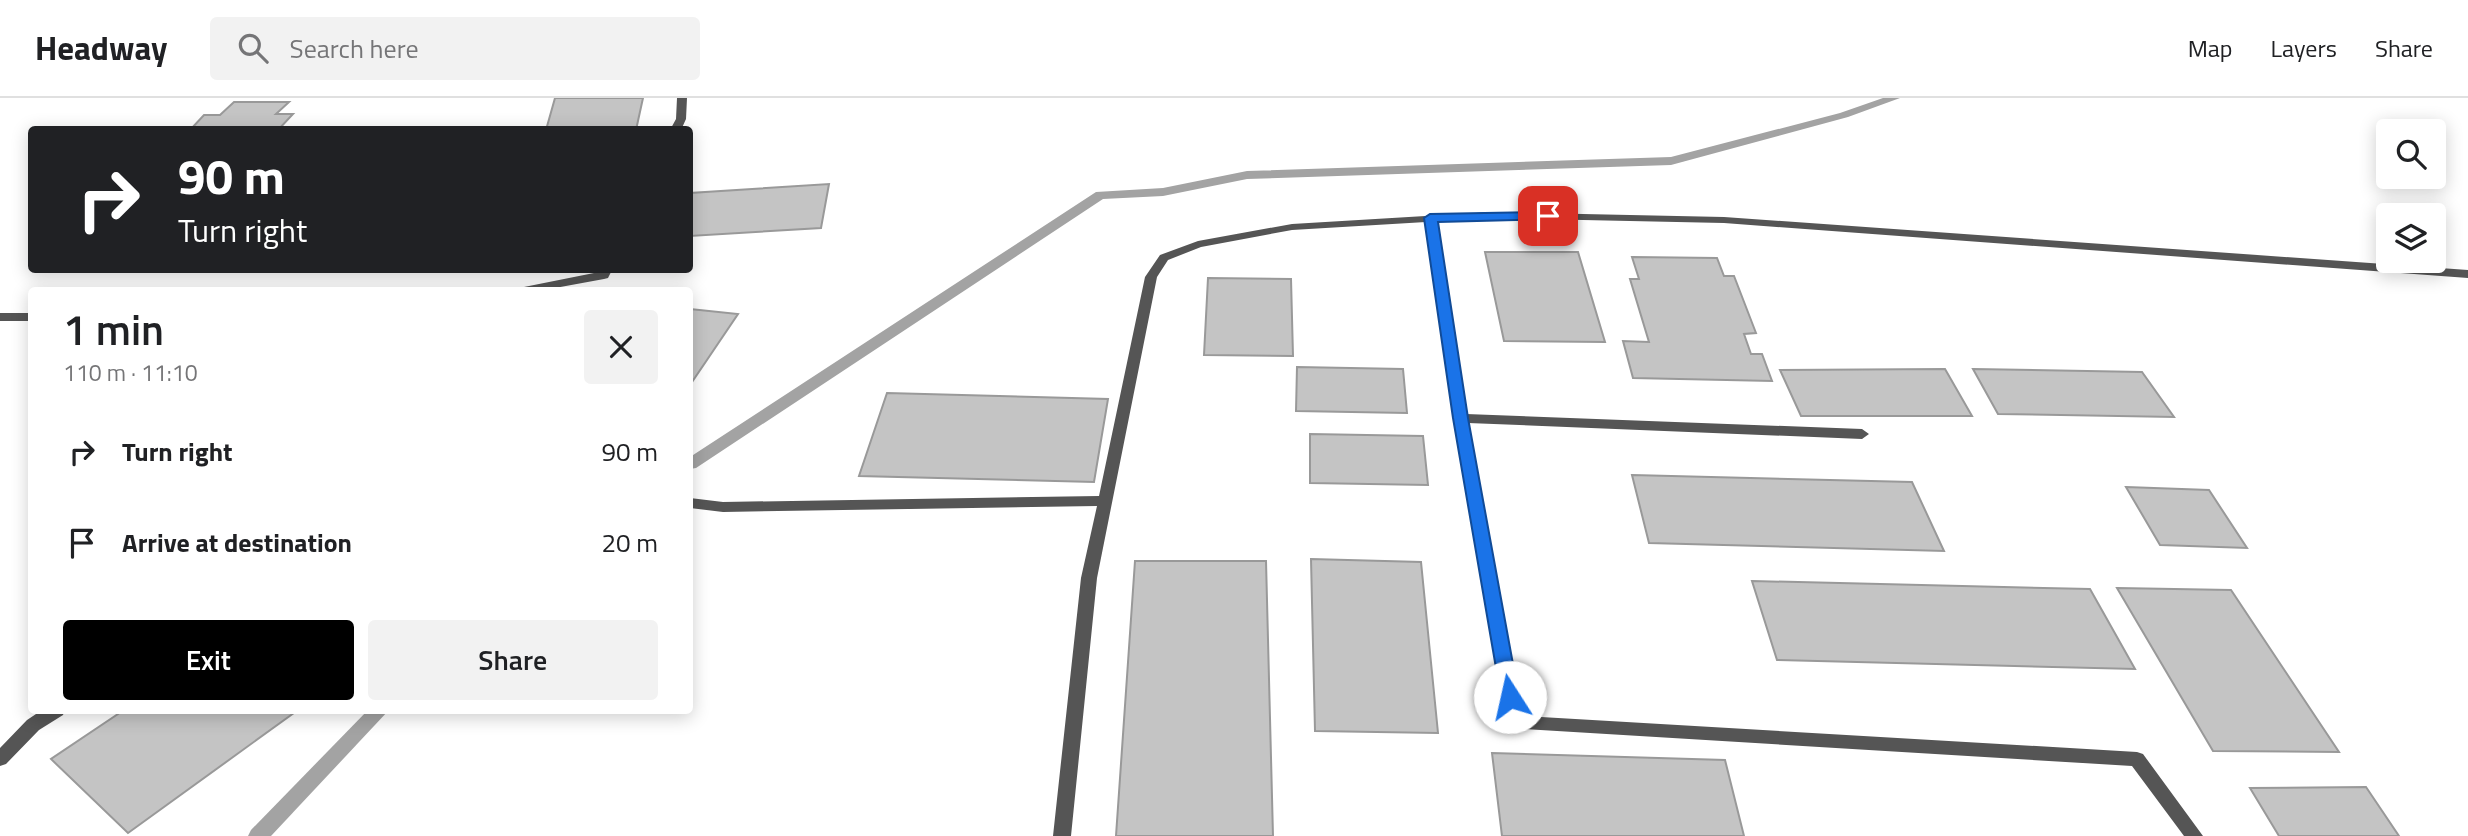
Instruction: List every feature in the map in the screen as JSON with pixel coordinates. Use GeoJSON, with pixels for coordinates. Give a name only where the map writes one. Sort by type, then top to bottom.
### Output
{"type":"FeatureCollection","features":[{"type":"Feature","properties":{"kind":"street"},"geometry":{"type":"LineString","coordinates":[[677,126],[681,120],[682,98]]}},
{"type":"Feature","properties":{"kind":"street"},"geometry":{"type":"LineString","coordinates":[[1062,836],[1090,578],[1103,501],[1151,277],[1164,258],[1198,244],[1292,227],[1492,215],[1724,220],[2468,274]]}},
{"type":"Feature","properties":{"kind":"street"},"geometry":{"type":"LineString","coordinates":[[1430,218],[1460,418],[1515,723],[2137,759],[2194,836]]}},
{"type":"Feature","properties":{"kind":"street"},"geometry":{"type":"LineString","coordinates":[[541,287],[601,273]]}},
{"type":"Feature","properties":{"kind":"street"},"geometry":{"type":"LineString","coordinates":[[0,317],[28,317]]}},
{"type":"Feature","properties":{"kind":"street"},"geometry":{"type":"LineString","coordinates":[[1460,418],[1862,434]]}},
{"type":"Feature","properties":{"kind":"street"},"geometry":{"type":"LineString","coordinates":[[693,503],[723,507],[1103,501]]}},
{"type":"Feature","properties":{"kind":"street"},"geometry":{"type":"LineString","coordinates":[[0,760],[33,726],[51,714]]}},
{"type":"Feature","properties":{"kind":"building"},"geometry":{"type":"Polygon","coordinates":[[[555,98],[643,98],[637,126],[547,126],[555,98]]]}},
{"type":"Feature","properties":{"kind":"building"},"geometry":{"type":"Polygon","coordinates":[[[234,102],[289,102],[276,114],[293,114],[282,126],[194,126],[204,115],[220,115],[234,102]]]}},
{"type":"Feature","properties":{"kind":"building"},"geometry":{"type":"Polygon","coordinates":[[[829,184],[821,228],[693,236],[693,193],[829,184]]]}},
{"type":"Feature","properties":{"kind":"building"},"geometry":{"type":"Polygon","coordinates":[[[1485,252],[1578,252],[1605,342],[1504,341],[1485,252]]]}},
{"type":"Feature","properties":{"kind":"building"},"geometry":{"type":"Polygon","coordinates":[[[1632,257],[1717,258],[1724,276],[1734,276],[1756,333],[1744,334],[1751,354],[1762,354],[1772,381],[1633,378],[1623,341],[1649,342],[1630,279],[1639,279],[1632,257]]]}},
{"type":"Feature","properties":{"kind":"building"},"geometry":{"type":"Polygon","coordinates":[[[1208,278],[1291,279],[1293,356],[1204,355],[1208,278]]]}},
{"type":"Feature","properties":{"kind":"building"},"geometry":{"type":"Polygon","coordinates":[[[693,309],[738,314],[693,381],[693,309]]]}},
{"type":"Feature","properties":{"kind":"building"},"geometry":{"type":"Polygon","coordinates":[[[1297,367],[1403,369],[1407,413],[1296,411],[1297,367]]]}},
{"type":"Feature","properties":{"kind":"building"},"geometry":{"type":"Polygon","coordinates":[[[1945,369],[1972,416],[1801,416],[1780,370],[1945,369]]]}},
{"type":"Feature","properties":{"kind":"building"},"geometry":{"type":"Polygon","coordinates":[[[1973,369],[2142,372],[2174,417],[1998,414],[1973,369]]]}},
{"type":"Feature","properties":{"kind":"building"},"geometry":{"type":"Polygon","coordinates":[[[887,393],[1108,399],[1094,482],[859,476],[887,393]]]}},
{"type":"Feature","properties":{"kind":"building"},"geometry":{"type":"Polygon","coordinates":[[[1310,434],[1423,436],[1428,485],[1310,483],[1310,434]]]}},
{"type":"Feature","properties":{"kind":"building"},"geometry":{"type":"Polygon","coordinates":[[[1632,475],[1912,482],[1944,551],[1649,543],[1632,475]]]}},
{"type":"Feature","properties":{"kind":"building"},"geometry":{"type":"Polygon","coordinates":[[[2126,487],[2209,490],[2247,548],[2160,545],[2126,487]]]}},
{"type":"Feature","properties":{"kind":"building"},"geometry":{"type":"Polygon","coordinates":[[[1311,559],[1421,562],[1438,733],[1315,731],[1311,559]]]}},
{"type":"Feature","properties":{"kind":"building"},"geometry":{"type":"Polygon","coordinates":[[[1135,561],[1266,561],[1273,836],[1116,836],[1135,561]]]}},
{"type":"Feature","properties":{"kind":"building"},"geometry":{"type":"Polygon","coordinates":[[[1752,581],[2090,589],[2135,669],[1777,660],[1752,581]]]}},
{"type":"Feature","properties":{"kind":"building"},"geometry":{"type":"Polygon","coordinates":[[[2117,588],[2231,590],[2339,752],[2213,751],[2117,588]]]}},
{"type":"Feature","properties":{"kind":"building"},"geometry":{"type":"Polygon","coordinates":[[[118,714],[292,714],[128,833],[51,759],[118,714]]]}},
{"type":"Feature","properties":{"kind":"building"},"geometry":{"type":"Polygon","coordinates":[[[1492,753],[1725,760],[1744,836],[1502,836],[1492,753]]]}},
{"type":"Feature","properties":{"kind":"building"},"geometry":{"type":"Polygon","coordinates":[[[2366,787],[2399,836],[2279,836],[2250,788],[2366,787]]]}},
{"type":"Feature","properties":{"kind":"waterway"},"geometry":{"type":"LineString","coordinates":[[693,462],[1100,195],[1163,192],[1247,175],[1671,161],[1844,115],[1894,98]]}},
{"type":"Feature","properties":{"kind":"waterway"},"geometry":{"type":"LineString","coordinates":[[258,836],[376,714]]}},
{"type":"Feature","properties":{"kind":"route"},"geometry":{"type":"LineString","coordinates":[[1510,697],[1460,418],[1430,218],[1548,216]]}}]}
